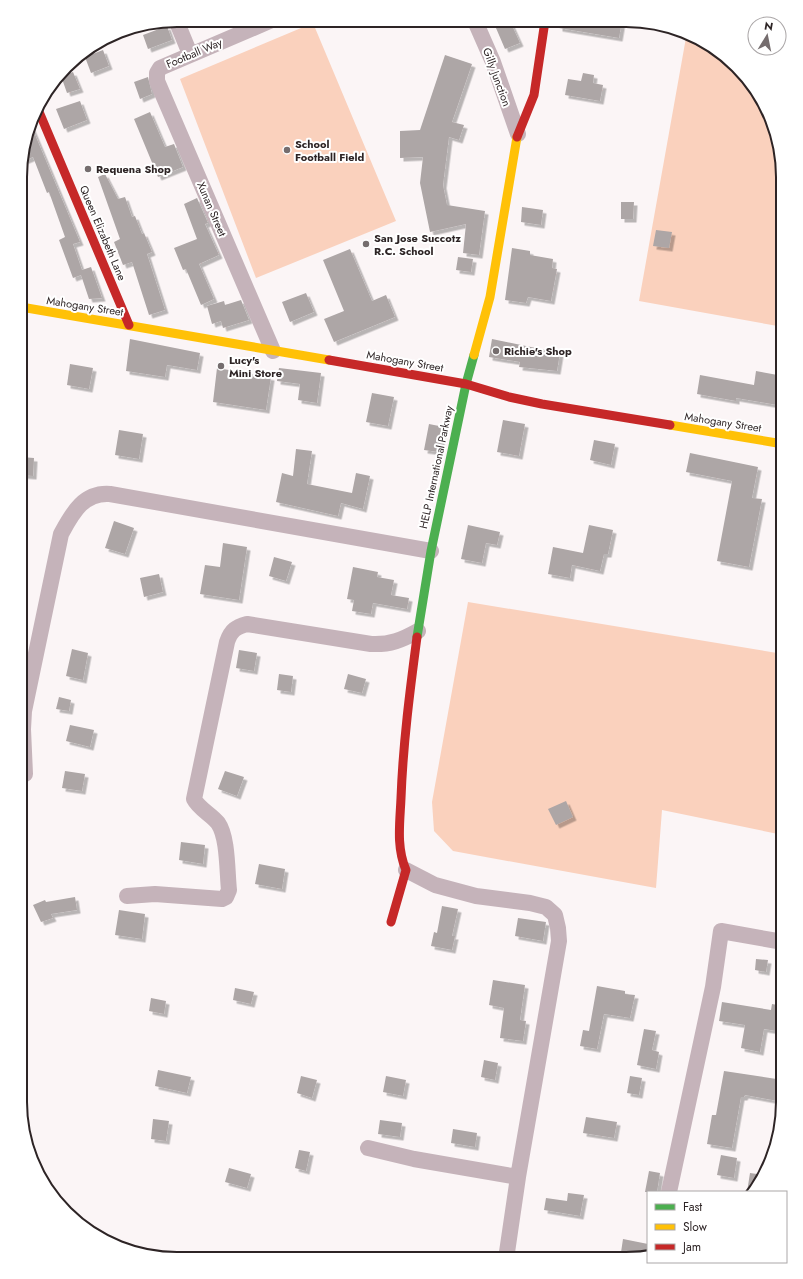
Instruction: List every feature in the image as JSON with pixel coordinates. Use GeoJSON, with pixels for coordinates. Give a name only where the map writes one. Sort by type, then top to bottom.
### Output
{"type":"FeatureCollection","features":[{"type":"Feature","properties":{"kind":"street"},"geometry":{"type":"LineString","coordinates":[[179,27],[190,54]]}},
{"type":"Feature","properties":{"kind":"street","name":"Football Way"},"geometry":{"type":"LineString","coordinates":[[160,68],[255,27]]}},
{"type":"Feature","properties":{"kind":"street","name":"Gilly Junction"},"geometry":{"type":"LineString","coordinates":[[478,27],[493,62],[518,134]]}},
{"type":"Feature","properties":{"kind":"street","name":"HELP International Parkway"},"geometry":{"type":"LineString","coordinates":[[406,870],[401,859],[399,837],[402,749],[418,631],[431,551],[466,384],[490,298],[518,134],[534,95],[544,27]]}},
{"type":"Feature","properties":{"kind":"street","name":"Xunan Street"},"geometry":{"type":"LineString","coordinates":[[160,68],[156,73],[157,81],[273,351]]}},
{"type":"Feature","properties":{"kind":"street","name":"Queen Elizabeth Lane"},"geometry":{"type":"LineString","coordinates":[[40,115],[129,325]]}},
{"type":"Feature","properties":{"kind":"street","name":"Mahogany Street"},"geometry":{"type":"LineString","coordinates":[[27,308],[466,384],[510,397],[542,404],[776,443]]}},
{"type":"Feature","properties":{"kind":"street"},"geometry":{"type":"LineString","coordinates":[[27,697],[61,534],[69,520],[83,502],[92,495],[100,493],[110,494],[431,551]]}},
{"type":"Feature","properties":{"kind":"street"},"geometry":{"type":"LineString","coordinates":[[127,896],[161,894],[222,900],[226,897],[229,890],[223,835],[214,818],[196,804],[194,799],[227,642],[230,634],[236,627],[247,624],[384,645],[395,643],[418,631]]}},
{"type":"Feature","properties":{"kind":"street"},"geometry":{"type":"LineString","coordinates":[[391,922],[406,870],[435,885],[476,896],[530,903],[546,907],[555,915],[559,941],[518,1177],[507,1252]]}},
{"type":"Feature","properties":{"kind":"street"},"geometry":{"type":"LineString","coordinates":[[671,1191],[713,987],[721,931],[776,941]]}},
{"type":"Feature","properties":{"kind":"street"},"geometry":{"type":"LineString","coordinates":[[368,1148],[414,1159],[518,1177]]}},
{"type":"Feature","properties":{"kind":"shaded area","name":"School Football Field"},"geometry":{"type":"Polygon","coordinates":[[[304,27],[315,27],[396,221],[256,278],[180,79],[304,27]]]}},
{"type":"Feature","properties":{"kind":"shaded area"},"geometry":{"type":"Polygon","coordinates":[[[686,39],[709,52],[725,64],[739,78],[761,111],[771,138],[776,167],[776,326],[639,301],[686,39]]]}},
{"type":"Feature","properties":{"kind":"shaded area"},"geometry":{"type":"Polygon","coordinates":[[[468,602],[776,653],[776,834],[662,810],[656,888],[453,851],[434,831],[432,802],[468,602]]]}},
{"type":"Feature","properties":{"kind":"building"},"geometry":{"type":"Polygon","coordinates":[[[167,27],[172,40],[148,49],[143,35],[167,27]]]}},
{"type":"Feature","properties":{"kind":"building"},"geometry":{"type":"Polygon","coordinates":[[[496,27],[513,27],[520,43],[505,49],[496,27]]]}},
{"type":"Feature","properties":{"kind":"building"},"geometry":{"type":"Polygon","coordinates":[[[559,27],[621,27],[619,38],[559,27]]]}},
{"type":"Feature","properties":{"kind":"building"},"geometry":{"type":"Polygon","coordinates":[[[103,50],[109,66],[91,73],[86,58],[103,50]]]}},
{"type":"Feature","properties":{"kind":"building"},"geometry":{"type":"Polygon","coordinates":[[[445,55],[472,64],[452,122],[464,125],[459,140],[449,137],[443,185],[447,205],[485,211],[479,255],[463,253],[466,224],[430,232],[420,183],[423,157],[400,158],[400,131],[420,130],[445,55]]]}},
{"type":"Feature","properties":{"kind":"building"},"geometry":{"type":"Polygon","coordinates":[[[73,72],[80,89],[67,93],[62,80],[68,74],[73,72]]]}},
{"type":"Feature","properties":{"kind":"building"},"geometry":{"type":"Polygon","coordinates":[[[583,73],[594,75],[593,83],[603,85],[600,101],[565,95],[568,79],[581,81],[583,73]]]}},
{"type":"Feature","properties":{"kind":"building"},"geometry":{"type":"Polygon","coordinates":[[[148,77],[152,94],[140,99],[134,82],[148,77]]]}},
{"type":"Feature","properties":{"kind":"building"},"geometry":{"type":"Polygon","coordinates":[[[80,101],[87,120],[64,129],[56,109],[80,101]]]}},
{"type":"Feature","properties":{"kind":"building"},"geometry":{"type":"Polygon","coordinates":[[[150,112],[165,147],[174,144],[183,167],[158,177],[134,119],[150,112]]]}},
{"type":"Feature","properties":{"kind":"building"},"geometry":{"type":"Polygon","coordinates":[[[34,132],[80,242],[73,244],[82,270],[91,267],[102,298],[89,299],[81,275],[73,278],[59,240],[65,237],[49,192],[47,193],[33,157],[28,159],[34,132]]]}},
{"type":"Feature","properties":{"kind":"building"},"geometry":{"type":"Polygon","coordinates":[[[105,174],[118,199],[125,197],[132,217],[135,216],[142,234],[144,233],[152,252],[147,254],[165,310],[149,315],[132,262],[123,265],[114,242],[120,239],[98,177],[105,174]]]}},
{"type":"Feature","properties":{"kind":"building"},"geometry":{"type":"Polygon","coordinates":[[[197,198],[208,223],[205,224],[219,255],[199,264],[214,299],[201,305],[186,269],[183,270],[174,248],[197,239],[184,204],[197,198]]]}},
{"type":"Feature","properties":{"kind":"building"},"geometry":{"type":"Polygon","coordinates":[[[621,202],[634,202],[633,219],[621,219],[621,202]]]}},
{"type":"Feature","properties":{"kind":"building"},"geometry":{"type":"Polygon","coordinates":[[[522,207],[543,210],[541,225],[521,222],[522,207]]]}},
{"type":"Feature","properties":{"kind":"building"},"geometry":{"type":"Polygon","coordinates":[[[656,230],[672,232],[669,248],[653,246],[656,230]]]}},
{"type":"Feature","properties":{"kind":"building"},"geometry":{"type":"Polygon","coordinates":[[[512,248],[530,251],[530,255],[553,259],[552,268],[557,269],[551,301],[528,297],[526,303],[505,300],[512,248]]]}},
{"type":"Feature","properties":{"kind":"building"},"geometry":{"type":"Polygon","coordinates":[[[350,249],[372,301],[386,295],[395,317],[334,342],[324,319],[344,311],[323,260],[350,249]]]}},
{"type":"Feature","properties":{"kind":"building"},"geometry":{"type":"Polygon","coordinates":[[[458,257],[473,259],[471,272],[456,270],[458,257]]]}},
{"type":"Feature","properties":{"kind":"building"},"geometry":{"type":"Polygon","coordinates":[[[306,293],[314,312],[290,322],[282,302],[306,293]]]}},
{"type":"Feature","properties":{"kind":"building"},"geometry":{"type":"Polygon","coordinates":[[[241,300],[249,320],[223,328],[221,321],[212,324],[207,306],[224,301],[225,305],[241,300]]]}},
{"type":"Feature","properties":{"kind":"building"},"geometry":{"type":"Polygon","coordinates":[[[130,339],[200,353],[197,370],[167,365],[165,377],[126,371],[130,339]]]}},
{"type":"Feature","properties":{"kind":"building"},"geometry":{"type":"Polygon","coordinates":[[[492,339],[560,353],[557,371],[519,367],[520,362],[489,357],[492,339]]]}},
{"type":"Feature","properties":{"kind":"building"},"geometry":{"type":"Polygon","coordinates":[[[70,364],[93,368],[89,389],[67,385],[70,364]]]}},
{"type":"Feature","properties":{"kind":"building"},"geometry":{"type":"Polygon","coordinates":[[[217,368],[271,377],[266,410],[213,402],[217,368]]]}},
{"type":"Feature","properties":{"kind":"building"},"geometry":{"type":"Polygon","coordinates":[[[279,368],[321,373],[317,403],[298,400],[300,384],[277,381],[279,368]]]}},
{"type":"Feature","properties":{"kind":"building"},"geometry":{"type":"Polygon","coordinates":[[[756,371],[776,375],[776,405],[736,398],[736,401],[697,394],[700,375],[754,385],[756,371]]]}},
{"type":"Feature","properties":{"kind":"building"},"geometry":{"type":"Polygon","coordinates":[[[372,393],[394,397],[388,426],[366,422],[372,393]]]}},
{"type":"Feature","properties":{"kind":"building"},"geometry":{"type":"Polygon","coordinates":[[[503,420],[525,424],[519,456],[497,452],[503,420]]]}},
{"type":"Feature","properties":{"kind":"building"},"geometry":{"type":"Polygon","coordinates":[[[429,424],[444,427],[439,452],[424,450],[429,424]]]}},
{"type":"Feature","properties":{"kind":"building"},"geometry":{"type":"Polygon","coordinates":[[[119,430],[143,434],[139,459],[115,455],[119,430]]]}},
{"type":"Feature","properties":{"kind":"building"},"geometry":{"type":"Polygon","coordinates":[[[594,440],[615,444],[611,465],[590,460],[594,440]]]}},
{"type":"Feature","properties":{"kind":"building"},"geometry":{"type":"Polygon","coordinates":[[[296,449],[312,451],[307,484],[352,493],[356,473],[370,476],[363,509],[341,503],[338,516],[276,502],[282,473],[293,476],[296,449]]]}},
{"type":"Feature","properties":{"kind":"building"},"geometry":{"type":"Polygon","coordinates":[[[690,453],[758,467],[752,498],[762,499],[749,567],[717,561],[732,481],[686,472],[690,453]]]}},
{"type":"Feature","properties":{"kind":"building"},"geometry":{"type":"Polygon","coordinates":[[[27,457],[34,458],[33,476],[27,476],[27,457]]]}},
{"type":"Feature","properties":{"kind":"building"},"geometry":{"type":"Polygon","coordinates":[[[114,521],[134,528],[125,554],[105,548],[114,521]]]}},
{"type":"Feature","properties":{"kind":"building"},"geometry":{"type":"Polygon","coordinates":[[[468,525],[500,532],[497,545],[486,543],[482,563],[461,559],[468,525]]]}},
{"type":"Feature","properties":{"kind":"building"},"geometry":{"type":"Polygon","coordinates":[[[589,525],[613,530],[608,554],[604,554],[600,571],[572,565],[570,578],[548,574],[553,547],[583,553],[589,525]]]}},
{"type":"Feature","properties":{"kind":"building"},"geometry":{"type":"Polygon","coordinates":[[[223,543],[247,547],[239,600],[200,594],[205,565],[220,567],[223,543]]]}},
{"type":"Feature","properties":{"kind":"building"},"geometry":{"type":"Polygon","coordinates":[[[274,557],[292,562],[286,581],[269,576],[274,557]]]}},
{"type":"Feature","properties":{"kind":"building"},"geometry":{"type":"Polygon","coordinates":[[[353,567],[378,572],[377,577],[394,580],[391,595],[409,598],[407,609],[373,603],[371,614],[352,611],[354,600],[347,599],[353,567]]]}},
{"type":"Feature","properties":{"kind":"building"},"geometry":{"type":"Polygon","coordinates":[[[159,574],[163,592],[144,597],[140,578],[159,574]]]}},
{"type":"Feature","properties":{"kind":"building"},"geometry":{"type":"Polygon","coordinates":[[[72,649],[88,653],[83,680],[66,676],[72,649]]]}},
{"type":"Feature","properties":{"kind":"building"},"geometry":{"type":"Polygon","coordinates":[[[239,650],[257,653],[254,671],[236,668],[239,650]]]}},
{"type":"Feature","properties":{"kind":"building"},"geometry":{"type":"Polygon","coordinates":[[[279,674],[293,676],[291,692],[277,690],[279,674]]]}},
{"type":"Feature","properties":{"kind":"building"},"geometry":{"type":"Polygon","coordinates":[[[348,674],[366,679],[362,693],[344,689],[348,674]]]}},
{"type":"Feature","properties":{"kind":"building"},"geometry":{"type":"Polygon","coordinates":[[[59,697],[71,700],[69,711],[56,709],[59,697]]]}},
{"type":"Feature","properties":{"kind":"building"},"geometry":{"type":"Polygon","coordinates":[[[70,725],[94,730],[90,747],[66,741],[70,725]]]}},
{"type":"Feature","properties":{"kind":"building"},"geometry":{"type":"Polygon","coordinates":[[[65,771],[85,774],[82,791],[62,788],[65,771]]]}},
{"type":"Feature","properties":{"kind":"building"},"geometry":{"type":"Polygon","coordinates":[[[225,771],[244,777],[237,796],[218,789],[225,771]]]}},
{"type":"Feature","properties":{"kind":"building"},"geometry":{"type":"Polygon","coordinates":[[[566,801],[573,817],[556,825],[548,809],[566,801]]]}},
{"type":"Feature","properties":{"kind":"building"},"geometry":{"type":"Polygon","coordinates":[[[181,842],[205,845],[203,864],[179,860],[181,842]]]}},
{"type":"Feature","properties":{"kind":"building"},"geometry":{"type":"Polygon","coordinates":[[[259,864],[285,869],[282,889],[255,884],[259,864]]]}},
{"type":"Feature","properties":{"kind":"building"},"geometry":{"type":"Polygon","coordinates":[[[75,897],[77,910],[51,914],[53,918],[41,922],[33,905],[45,900],[46,902],[75,897]]]}},
{"type":"Feature","properties":{"kind":"building"},"geometry":{"type":"Polygon","coordinates":[[[442,906],[458,909],[452,936],[455,936],[452,950],[431,946],[434,932],[437,933],[442,906]]]}},
{"type":"Feature","properties":{"kind":"building"},"geometry":{"type":"Polygon","coordinates":[[[119,910],[145,914],[142,939],[115,935],[119,910]]]}},
{"type":"Feature","properties":{"kind":"building"},"geometry":{"type":"Polygon","coordinates":[[[518,918],[546,922],[543,941],[515,936],[518,918]]]}},
{"type":"Feature","properties":{"kind":"building"},"geometry":{"type":"Polygon","coordinates":[[[756,959],[768,960],[766,972],[755,970],[756,959]]]}},
{"type":"Feature","properties":{"kind":"building"},"geometry":{"type":"Polygon","coordinates":[[[493,980],[525,985],[520,1020],[526,1021],[523,1041],[500,1038],[504,1008],[489,1005],[493,980]]]}},
{"type":"Feature","properties":{"kind":"building"},"geometry":{"type":"Polygon","coordinates":[[[597,986],[625,991],[625,994],[635,995],[630,1018],[604,1014],[597,1049],[580,1046],[583,1030],[589,1031],[597,986]]]}},
{"type":"Feature","properties":{"kind":"building"},"geometry":{"type":"Polygon","coordinates":[[[235,988],[254,992],[251,1004],[233,1000],[235,988]]]}},
{"type":"Feature","properties":{"kind":"building"},"geometry":{"type":"Polygon","coordinates":[[[151,998],[166,1001],[164,1014],[149,1011],[151,998]]]}},
{"type":"Feature","properties":{"kind":"building"},"geometry":{"type":"Polygon","coordinates":[[[722,1002],[771,1010],[772,1004],[776,1005],[776,1031],[764,1029],[760,1052],[741,1048],[745,1025],[719,1021],[722,1002]]]}},
{"type":"Feature","properties":{"kind":"building"},"geometry":{"type":"Polygon","coordinates":[[[644,1029],[656,1031],[652,1050],[659,1052],[656,1069],[637,1065],[644,1029]]]}},
{"type":"Feature","properties":{"kind":"building"},"geometry":{"type":"Polygon","coordinates":[[[484,1060],[498,1063],[495,1080],[481,1077],[484,1060]]]}},
{"type":"Feature","properties":{"kind":"building"},"geometry":{"type":"Polygon","coordinates":[[[158,1070],[191,1077],[187,1093],[155,1086],[158,1070]]]}},
{"type":"Feature","properties":{"kind":"building"},"geometry":{"type":"Polygon","coordinates":[[[724,1071],[776,1079],[776,1101],[745,1095],[744,1097],[741,1097],[732,1148],[707,1144],[712,1115],[716,1115],[724,1071]]]}},
{"type":"Feature","properties":{"kind":"building"},"geometry":{"type":"Polygon","coordinates":[[[301,1076],[317,1080],[312,1098],[297,1093],[301,1076]]]}},
{"type":"Feature","properties":{"kind":"building"},"geometry":{"type":"Polygon","coordinates":[[[386,1076],[406,1080],[403,1096],[383,1092],[386,1076]]]}},
{"type":"Feature","properties":{"kind":"building"},"geometry":{"type":"Polygon","coordinates":[[[630,1076],[642,1078],[639,1095],[627,1093],[630,1076]]]}},
{"type":"Feature","properties":{"kind":"building"},"geometry":{"type":"Polygon","coordinates":[[[586,1117],[617,1122],[614,1138],[583,1133],[586,1117]]]}},
{"type":"Feature","properties":{"kind":"building"},"geometry":{"type":"Polygon","coordinates":[[[153,1119],[169,1121],[166,1141],[151,1139],[153,1119]]]}},
{"type":"Feature","properties":{"kind":"building"},"geometry":{"type":"Polygon","coordinates":[[[380,1120],[402,1123],[400,1137],[378,1134],[380,1120]]]}},
{"type":"Feature","properties":{"kind":"building"},"geometry":{"type":"Polygon","coordinates":[[[453,1129],[477,1133],[475,1147],[451,1143],[453,1129]]]}},
{"type":"Feature","properties":{"kind":"building"},"geometry":{"type":"Polygon","coordinates":[[[299,1150],[310,1152],[306,1171],[295,1168],[299,1150]]]}},
{"type":"Feature","properties":{"kind":"building"},"geometry":{"type":"Polygon","coordinates":[[[721,1155],[737,1158],[734,1178],[717,1175],[721,1155]]]}},
{"type":"Feature","properties":{"kind":"building"},"geometry":{"type":"Polygon","coordinates":[[[229,1168],[251,1174],[247,1188],[225,1182],[229,1168]]]}},
{"type":"Feature","properties":{"kind":"building"},"geometry":{"type":"Polygon","coordinates":[[[649,1171],[660,1173],[657,1191],[645,1192],[649,1171]]]}},
{"type":"Feature","properties":{"kind":"building"},"geometry":{"type":"Polygon","coordinates":[[[750,1173],[758,1174],[751,1185],[747,1190],[750,1173]]]}},
{"type":"Feature","properties":{"kind":"building"},"geometry":{"type":"Polygon","coordinates":[[[568,1193],[584,1195],[580,1216],[544,1210],[546,1198],[567,1201],[568,1193]]]}},
{"type":"Feature","properties":{"kind":"building"},"geometry":{"type":"Polygon","coordinates":[[[623,1239],[647,1244],[647,1251],[621,1252],[623,1239]]]}},
{"type":"Feature","properties":{"kind":"traffic: fast"},"geometry":{"type":"LineString","coordinates":[[417,637],[431,551],[466,384],[474,355]]}},
{"type":"Feature","properties":{"kind":"traffic: slow"},"geometry":{"type":"LineString","coordinates":[[474,355],[490,297],[517,137]]}},
{"type":"Feature","properties":{"kind":"traffic: slow"},"geometry":{"type":"LineString","coordinates":[[27,308],[329,360]]}},
{"type":"Feature","properties":{"kind":"traffic: slow"},"geometry":{"type":"LineString","coordinates":[[670,425],[776,443]]}},
{"type":"Feature","properties":{"kind":"traffic: jam"},"geometry":{"type":"LineString","coordinates":[[517,137],[534,95],[544,27]]}},
{"type":"Feature","properties":{"kind":"traffic: jam"},"geometry":{"type":"LineString","coordinates":[[40,115],[129,325]]}},
{"type":"Feature","properties":{"kind":"traffic: jam"},"geometry":{"type":"LineString","coordinates":[[329,360],[466,384],[509,397],[542,404],[670,425]]}},
{"type":"Feature","properties":{"kind":"traffic: jam"},"geometry":{"type":"LineString","coordinates":[[391,922],[406,870],[400,843],[402,778],[409,697],[417,637]]}},
{"type":"Feature","properties":{"kind":"place","name":"School Football Field"},"geometry":{"type":"Point","coordinates":[287,150]}},
{"type":"Feature","properties":{"kind":"place","name":"Requena Shop"},"geometry":{"type":"Point","coordinates":[88,169]}},
{"type":"Feature","properties":{"kind":"place","name":"San Jose Succotz R.C. School"},"geometry":{"type":"Point","coordinates":[366,244]}},
{"type":"Feature","properties":{"kind":"place","name":"Richie's Shop"},"geometry":{"type":"Point","coordinates":[496,351]}},
{"type":"Feature","properties":{"kind":"place","name":"Lucy's Mini Store"},"geometry":{"type":"Point","coordinates":[221,366]}}]}
